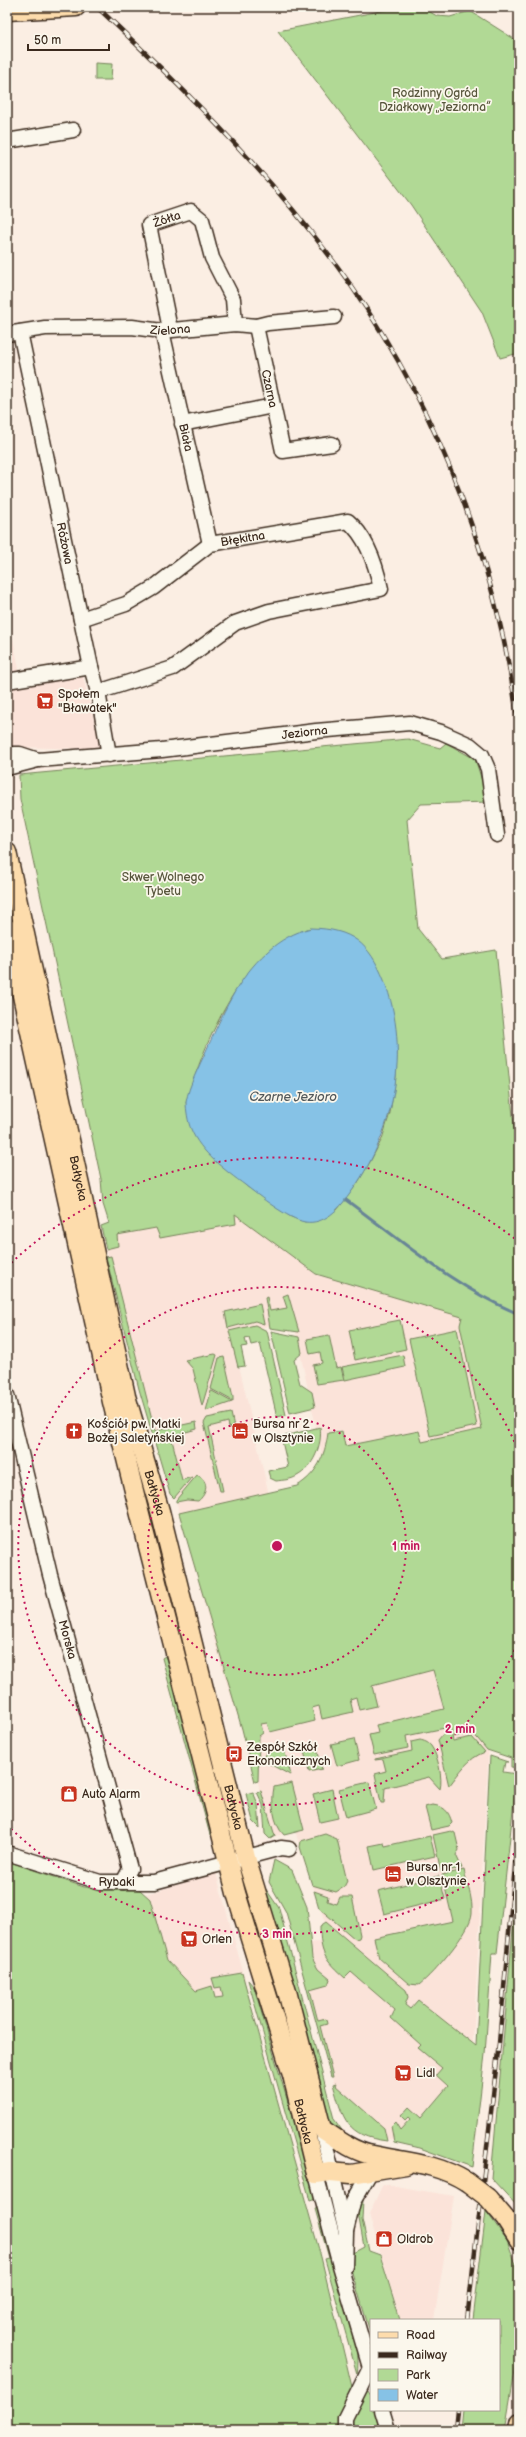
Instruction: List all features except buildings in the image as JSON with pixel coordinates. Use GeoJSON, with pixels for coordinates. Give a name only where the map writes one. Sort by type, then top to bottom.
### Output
{"type":"FeatureCollection","features":[{"type":"Feature","properties":{"kind":"main road"},"geometry":{"type":"LineString","coordinates":[[7,11],[76,7]]}},
{"type":"Feature","properties":{"kind":"main road","name":"Bałtycka"},"geometry":{"type":"LineString","coordinates":[[7,852],[126,1396],[160,1511],[246,1858],[288,1995],[322,2129],[369,2162],[392,2157],[444,2171],[467,2182],[488,2198],[505,2218],[519,2240]]}},
{"type":"Feature","properties":{"kind":"main road","name":"Bałtycka"},"geometry":{"type":"LineString","coordinates":[[7,928],[112,1402],[228,1862],[292,2075],[324,2173]]}},
{"type":"Feature","properties":{"kind":"main road"},"geometry":{"type":"LineString","coordinates":[[324,2173],[369,2162]]}},
{"type":"Feature","properties":{"kind":"main road"},"geometry":{"type":"LineString","coordinates":[[518,2430],[519,2423]]}},
{"type":"Feature","properties":{"kind":"street"},"geometry":{"type":"LineString","coordinates":[[7,141],[73,130]]}},
{"type":"Feature","properties":{"kind":"street","name":"Żółta"},"geometry":{"type":"LineString","coordinates":[[166,330],[149,225],[191,211],[202,220],[212,258],[233,299],[235,324]]}},
{"type":"Feature","properties":{"kind":"street","name":"Zielona"},"geometry":{"type":"LineString","coordinates":[[14,333],[45,328],[124,327],[166,330],[235,324],[256,326],[268,323],[334,317]]}},
{"type":"Feature","properties":{"kind":"street","name":"Czarna"},"geometry":{"type":"LineString","coordinates":[[256,326],[283,451],[332,444]]}},
{"type":"Feature","properties":{"kind":"street","name":"Biała"},"geometry":{"type":"LineString","coordinates":[[166,330],[182,424],[210,544]]}},
{"type":"Feature","properties":{"kind":"street","name":"Różowa"},"geometry":{"type":"LineString","coordinates":[[14,333],[98,692],[109,755]]}},
{"type":"Feature","properties":{"kind":"street"},"geometry":{"type":"LineString","coordinates":[[182,424],[273,406]]}},
{"type":"Feature","properties":{"kind":"street","name":"Błękitna"},"geometry":{"type":"LineString","coordinates":[[81,619],[98,615],[132,600],[153,588],[210,544],[348,521],[359,530],[377,571],[381,589],[269,611],[235,623],[173,668],[98,692]]}},
{"type":"Feature","properties":{"kind":"street"},"geometry":{"type":"LineString","coordinates":[[7,681],[91,667]]}},
{"type":"Feature","properties":{"kind":"street","name":"Jeziorna"},"geometry":{"type":"LineString","coordinates":[[7,768],[38,760],[109,755],[384,725],[419,725],[470,746],[482,755],[488,769],[497,835]]}},
{"type":"Feature","properties":{"kind":"street","name":"Jeziorna"},"geometry":{"type":"LineString","coordinates":[[7,754],[20,754],[38,760]]}},
{"type":"Feature","properties":{"kind":"street","name":"Morska"},"geometry":{"type":"LineString","coordinates":[[7,1395],[50,1574],[130,1869],[123,1882]]}},
{"type":"Feature","properties":{"kind":"street","name":"Rybaki"},"geometry":{"type":"LineString","coordinates":[[7,1853],[100,1882],[123,1882],[160,1881],[281,1848],[289,1849]]}},
{"type":"Feature","properties":{"kind":"street","name":"Bałtycka"},"geometry":{"type":"LineString","coordinates":[[322,2129],[324,2173],[339,2262],[370,2366]]}},
{"type":"Feature","properties":{"kind":"street","name":"Bałtycka"},"geometry":{"type":"LineString","coordinates":[[344,2275],[346,2233],[353,2202],[369,2162]]}},
{"type":"Feature","properties":{"kind":"street","name":"Bałtycka"},"geometry":{"type":"LineString","coordinates":[[324,2173],[346,2233]]}},
{"type":"Feature","properties":{"kind":"street","name":"Bałtycka"},"geometry":{"type":"LineString","coordinates":[[345,2430],[345,2418],[370,2371]]}},
{"type":"Feature","properties":{"kind":"street"},"geometry":{"type":"LineString","coordinates":[[382,2411],[388,2430]]}},
{"type":"Feature","properties":{"kind":"shaded area"},"geometry":{"type":"Polygon","coordinates":[[[13,639],[22,684],[82,673],[101,749],[13,747],[7,740],[7,640],[13,639]]]}},
{"type":"Feature","properties":{"kind":"shaded area"},"geometry":{"type":"Polygon","coordinates":[[[212,1204],[241,1217],[316,1274],[519,1333],[519,1569],[489,1744],[472,2060],[403,2141],[382,2138],[339,2103],[297,1944],[331,1941],[295,1831],[275,1836],[266,1834],[263,1805],[258,1782],[255,1782],[242,1729],[222,1668],[176,1500],[135,1376],[101,1226],[212,1204]],[[293,1320],[232,1335],[269,1495],[329,1487],[293,1320]]]}},
{"type":"Feature","properties":{"kind":"shaded area","name":"Orlen"},"geometry":{"type":"Polygon","coordinates":[[[216,1873],[245,1979],[225,2020],[167,1979],[137,1897],[216,1873]]]}},
{"type":"Feature","properties":{"kind":"shaded area"},"geometry":{"type":"Polygon","coordinates":[[[383,2184],[454,2196],[434,2319],[400,2319],[369,2214],[383,2184]]]}},
{"type":"Feature","properties":{"kind":"green space","name":"Rodzinny Ogród Działkowy „Jeziorna”"},"geometry":{"type":"Polygon","coordinates":[[[401,7],[421,7],[437,16],[450,17],[470,11],[519,42],[519,353],[500,358],[482,312],[411,205],[278,31],[401,7]]]}},
{"type":"Feature","properties":{"kind":"green space"},"geometry":{"type":"Polygon","coordinates":[[[95,63],[112,64],[111,80],[95,80],[95,63]]]}},
{"type":"Feature","properties":{"kind":"green space","name":"Skwer Wolnego Tybetu"},"geometry":{"type":"Polygon","coordinates":[[[408,739],[440,748],[446,743],[475,759],[489,802],[421,804],[407,820],[418,929],[442,959],[496,950],[519,1174],[519,1768],[511,1767],[511,1758],[487,1750],[473,1733],[452,1737],[453,1741],[472,1737],[485,1752],[469,1762],[449,1786],[438,1740],[443,1734],[451,1733],[450,1727],[406,1736],[408,1748],[374,1755],[369,1735],[378,1733],[376,1725],[444,1709],[433,1670],[372,1686],[377,1706],[359,1710],[356,1697],[350,1699],[353,1712],[322,1719],[319,1706],[312,1708],[315,1721],[270,1732],[267,1723],[261,1724],[263,1733],[259,1736],[258,1781],[255,1782],[242,1729],[179,1513],[297,1486],[310,1476],[319,1464],[325,1449],[328,1433],[342,1431],[345,1446],[419,1431],[422,1442],[482,1429],[460,1325],[462,1317],[316,1274],[235,1214],[236,1224],[160,1238],[156,1228],[117,1235],[118,1246],[106,1249],[101,1226],[109,1223],[103,1204],[101,1179],[20,799],[19,775],[408,739]],[[311,928],[287,938],[265,955],[247,975],[230,999],[216,1025],[194,1078],[186,1103],[246,1186],[291,1217],[305,1222],[337,1210],[357,1184],[382,1139],[390,1113],[396,1076],[397,1052],[395,1027],[311,928]]]}},
{"type":"Feature","properties":{"kind":"green space"},"geometry":{"type":"Polygon","coordinates":[[[111,1256],[155,1431],[196,1422],[197,1429],[171,1436],[182,1480],[192,1477],[174,1498],[170,1494],[139,1389],[106,1257],[111,1256]]]}},
{"type":"Feature","properties":{"kind":"green space"},"geometry":{"type":"Polygon","coordinates":[[[288,1294],[299,1332],[270,1328],[265,1298],[267,1297],[270,1311],[287,1308],[283,1296],[288,1294]]]}},
{"type":"Feature","properties":{"kind":"green space"},"geometry":{"type":"Polygon","coordinates":[[[260,1304],[264,1324],[255,1321],[228,1328],[225,1312],[260,1304]]]}},
{"type":"Feature","properties":{"kind":"green space"},"geometry":{"type":"Polygon","coordinates":[[[400,1320],[406,1349],[355,1360],[349,1330],[400,1320]]]}},
{"type":"Feature","properties":{"kind":"green space"},"geometry":{"type":"Polygon","coordinates":[[[255,1325],[267,1331],[286,1415],[277,1417],[260,1343],[251,1345],[249,1338],[245,1339],[247,1346],[241,1347],[245,1366],[238,1367],[229,1331],[255,1325]]]}},
{"type":"Feature","properties":{"kind":"green space"},"geometry":{"type":"Polygon","coordinates":[[[457,1329],[477,1426],[430,1436],[409,1339],[457,1329]]]}},
{"type":"Feature","properties":{"kind":"green space"},"geometry":{"type":"Polygon","coordinates":[[[271,1331],[299,1337],[302,1353],[294,1360],[300,1384],[312,1392],[315,1407],[290,1413],[271,1331]]]}},
{"type":"Feature","properties":{"kind":"green space"},"geometry":{"type":"Polygon","coordinates":[[[329,1335],[336,1368],[341,1367],[344,1380],[317,1384],[313,1365],[322,1363],[320,1352],[310,1354],[307,1339],[329,1335]]]}},
{"type":"Feature","properties":{"kind":"green space"},"geometry":{"type":"Polygon","coordinates":[[[215,1354],[217,1355],[202,1406],[193,1369],[185,1360],[215,1354]]]}},
{"type":"Feature","properties":{"kind":"green space"},"geometry":{"type":"Polygon","coordinates":[[[403,1355],[405,1367],[345,1380],[342,1367],[403,1355]]]}},
{"type":"Feature","properties":{"kind":"green space"},"geometry":{"type":"Polygon","coordinates":[[[224,1357],[233,1401],[211,1389],[219,1358],[224,1357]]]}},
{"type":"Feature","properties":{"kind":"green space"},"geometry":{"type":"Polygon","coordinates":[[[212,1391],[232,1402],[206,1411],[212,1391]]]}},
{"type":"Feature","properties":{"kind":"green space"},"geometry":{"type":"Polygon","coordinates":[[[231,1413],[234,1427],[229,1428],[228,1422],[209,1427],[223,1491],[220,1491],[204,1423],[207,1418],[231,1413]]]}},
{"type":"Feature","properties":{"kind":"green space"},"geometry":{"type":"Polygon","coordinates":[[[320,1427],[320,1441],[316,1455],[308,1467],[297,1476],[290,1479],[276,1481],[270,1478],[268,1471],[288,1467],[281,1437],[320,1427]]]}},
{"type":"Feature","properties":{"kind":"green space"},"geometry":{"type":"Polygon","coordinates":[[[197,1475],[204,1481],[206,1488],[201,1498],[198,1501],[187,1500],[176,1502],[176,1500],[197,1475]]]}},
{"type":"Feature","properties":{"kind":"green space"},"geometry":{"type":"Polygon","coordinates":[[[158,1533],[198,1702],[180,1648],[151,1535],[158,1533]]]}},
{"type":"Feature","properties":{"kind":"green space"},"geometry":{"type":"Polygon","coordinates":[[[165,1656],[170,1667],[214,1835],[210,1835],[162,1658],[165,1656]]]}},
{"type":"Feature","properties":{"kind":"green space"},"geometry":{"type":"Polygon","coordinates":[[[354,1739],[359,1760],[337,1766],[331,1744],[354,1739]]]}},
{"type":"Feature","properties":{"kind":"green space"},"geometry":{"type":"Polygon","coordinates":[[[420,1740],[426,1742],[434,1750],[440,1773],[440,1789],[429,1777],[385,1788],[384,1803],[381,1803],[375,1774],[386,1771],[383,1759],[375,1759],[412,1751],[411,1742],[420,1740]]]}},
{"type":"Feature","properties":{"kind":"green space"},"geometry":{"type":"Polygon","coordinates":[[[283,1746],[291,1775],[266,1762],[264,1756],[268,1749],[283,1746]]]}},
{"type":"Feature","properties":{"kind":"green space"},"geometry":{"type":"Polygon","coordinates":[[[317,1748],[322,1769],[309,1772],[304,1751],[317,1748]]]}},
{"type":"Feature","properties":{"kind":"green space"},"geometry":{"type":"Polygon","coordinates":[[[490,1756],[508,1762],[505,1762],[503,1772],[517,1774],[497,1953],[492,1953],[485,2054],[472,2167],[420,2148],[394,2142],[391,2126],[395,2122],[400,2130],[410,2119],[408,2117],[405,2120],[401,2116],[409,2107],[421,2118],[448,2086],[436,2075],[442,2068],[418,2048],[421,2045],[391,2018],[395,2010],[351,1972],[345,1978],[328,1961],[321,1943],[320,1926],[326,1922],[406,1990],[408,1997],[405,2005],[410,2009],[418,2000],[476,2046],[490,1756]]]}},
{"type":"Feature","properties":{"kind":"green space"},"geometry":{"type":"Polygon","coordinates":[[[369,1782],[376,1809],[346,1817],[339,1789],[369,1782]]]}},
{"type":"Feature","properties":{"kind":"green space"},"geometry":{"type":"Polygon","coordinates":[[[292,1783],[304,1830],[284,1835],[275,1819],[273,1806],[274,1787],[292,1783]]]}},
{"type":"Feature","properties":{"kind":"green space"},"geometry":{"type":"Polygon","coordinates":[[[332,1789],[338,1818],[320,1822],[313,1794],[332,1789]]]}},
{"type":"Feature","properties":{"kind":"green space"},"geometry":{"type":"Polygon","coordinates":[[[261,1791],[275,1836],[270,1839],[265,1834],[263,1805],[257,1792],[261,1791]]]}},
{"type":"Feature","properties":{"kind":"green space"},"geometry":{"type":"Polygon","coordinates":[[[253,1792],[258,1804],[260,1828],[253,1821],[246,1794],[253,1792]]]}},
{"type":"Feature","properties":{"kind":"green space"},"geometry":{"type":"Polygon","coordinates":[[[432,1805],[443,1808],[448,1812],[452,1823],[449,1826],[431,1830],[425,1807],[432,1805]]]}},
{"type":"Feature","properties":{"kind":"green space"},"geometry":{"type":"Polygon","coordinates":[[[451,1831],[455,1833],[459,1850],[456,1855],[462,1868],[441,1872],[433,1835],[451,1831]]]}},
{"type":"Feature","properties":{"kind":"green space"},"geometry":{"type":"Polygon","coordinates":[[[325,1834],[337,1839],[347,1881],[344,1887],[336,1892],[312,1885],[300,1847],[301,1841],[325,1834]]]}},
{"type":"Feature","properties":{"kind":"green space"},"geometry":{"type":"Polygon","coordinates":[[[430,1836],[435,1856],[374,1870],[369,1846],[384,1843],[385,1846],[430,1836]]]}},
{"type":"Feature","properties":{"kind":"green space"},"geometry":{"type":"Polygon","coordinates":[[[274,1860],[292,1870],[307,1907],[312,1958],[318,1969],[330,1979],[328,1985],[310,1990],[318,2021],[326,2019],[327,2024],[320,2026],[333,2077],[331,2077],[286,1912],[269,1882],[274,1860]]]}},
{"type":"Feature","properties":{"kind":"green space"},"geometry":{"type":"Polygon","coordinates":[[[7,1861],[84,1887],[140,1890],[150,1899],[167,1960],[196,1991],[212,1986],[215,1998],[223,1997],[221,1987],[215,1988],[212,1978],[242,1973],[321,2257],[352,2387],[345,2402],[340,2430],[7,2430],[7,1861]]]}},
{"type":"Feature","properties":{"kind":"green space"},"geometry":{"type":"Polygon","coordinates":[[[519,1862],[519,2037],[517,2061],[519,2064],[519,2208],[491,2178],[519,1862]]]}},
{"type":"Feature","properties":{"kind":"green space"},"geometry":{"type":"Polygon","coordinates":[[[464,1870],[472,1902],[470,1921],[458,1941],[433,1972],[419,1985],[409,1984],[379,1958],[374,1938],[453,1921],[442,1875],[464,1870]]]}},
{"type":"Feature","properties":{"kind":"green space"},"geometry":{"type":"Polygon","coordinates":[[[439,1876],[445,1899],[384,1914],[378,1891],[439,1876]]]}},
{"type":"Feature","properties":{"kind":"green space"},"geometry":{"type":"Polygon","coordinates":[[[263,1885],[279,1908],[334,2119],[346,2136],[338,2135],[328,2120],[263,1885]]]}},
{"type":"Feature","properties":{"kind":"green space"},"geometry":{"type":"Polygon","coordinates":[[[314,1891],[328,1896],[327,1901],[337,1904],[340,1897],[352,1897],[360,1935],[359,1938],[355,1939],[319,1908],[314,1891]]]}},
{"type":"Feature","properties":{"kind":"green space"},"geometry":{"type":"Polygon","coordinates":[[[248,1980],[254,1987],[316,2198],[310,2200],[248,1980]]]}},
{"type":"Feature","properties":{"kind":"green space"},"geometry":{"type":"Polygon","coordinates":[[[336,2083],[335,2085],[384,2128],[387,2141],[373,2139],[363,2135],[348,2124],[340,2107],[333,2084],[336,2083]]]}},
{"type":"Feature","properties":{"kind":"green space"},"geometry":{"type":"Polygon","coordinates":[[[363,2199],[362,2220],[369,2251],[380,2255],[400,2319],[370,2319],[370,2332],[347,2256],[364,2247],[357,2207],[363,2199]]]}},
{"type":"Feature","properties":{"kind":"green space"},"geometry":{"type":"Polygon","coordinates":[[[318,2208],[332,2257],[330,2258],[354,2331],[358,2360],[357,2374],[325,2259],[329,2258],[315,2209],[318,2208]]]}},
{"type":"Feature","properties":{"kind":"green space"},"geometry":{"type":"Polygon","coordinates":[[[486,2211],[507,2240],[519,2274],[519,2348],[505,2430],[461,2430],[463,2411],[500,2411],[500,2319],[473,2319],[486,2211]]]}},
{"type":"Feature","properties":{"kind":"green space"},"geometry":{"type":"Polygon","coordinates":[[[368,2391],[370,2394],[370,2411],[376,2411],[379,2430],[352,2430],[351,2426],[353,2414],[364,2393],[368,2391]]]}},
{"type":"Feature","properties":{"kind":"water","name":"Czarne Jezioro"},"geometry":{"type":"Polygon","coordinates":[[[311,928],[338,931],[348,935],[357,940],[372,956],[384,980],[392,1007],[397,1036],[397,1064],[394,1092],[387,1120],[365,1171],[341,1206],[325,1218],[318,1221],[305,1222],[282,1212],[230,1174],[207,1153],[191,1129],[187,1116],[186,1102],[192,1083],[218,1024],[231,998],[247,974],[256,962],[282,940],[293,934],[311,928]]]}},
{"type":"Feature","properties":{"kind":"waterway"},"geometry":{"type":"LineString","coordinates":[[346,1200],[408,1247],[451,1277],[495,1303],[519,1314]]}},
{"type":"Feature","properties":{"kind":"railway"},"geometry":{"type":"LineString","coordinates":[[97,7],[198,105],[262,174],[322,246],[350,284],[383,335],[413,388],[439,442],[462,498],[498,613],[510,672],[519,732]]}},
{"type":"Feature","properties":{"kind":"railway"},"geometry":{"type":"LineString","coordinates":[[467,2319],[499,2043],[519,1821]]}},
{"type":"Feature","properties":{"kind":"railway"},"geometry":{"type":"LineString","coordinates":[[456,2430],[458,2411]]}},
{"type":"Feature","properties":{"kind":"place","name":"Społem \"Bławatek\""},"geometry":{"type":"Point","coordinates":[45,701]}},
{"type":"Feature","properties":{"kind":"place","name":"Kościół pw. Matki Bożej Saletyńskiej"},"geometry":{"type":"Point","coordinates":[74,1431]}},
{"type":"Feature","properties":{"kind":"place","name":"Bursa nr 2 w Olsztynie"},"geometry":{"type":"Point","coordinates":[240,1431]}},
{"type":"Feature","properties":{"kind":"place","name":"Zespół Szkół Ekonomicznych"},"geometry":{"type":"Point","coordinates":[234,1754]}},
{"type":"Feature","properties":{"kind":"place","name":"Auto Alarm"},"geometry":{"type":"Point","coordinates":[69,1794]}},
{"type":"Feature","properties":{"kind":"place","name":"Bursa nr 1 w Olsztynie"},"geometry":{"type":"Point","coordinates":[393,1874]}},
{"type":"Feature","properties":{"kind":"place","name":"Orlen"},"geometry":{"type":"Point","coordinates":[189,1939]}},
{"type":"Feature","properties":{"kind":"place","name":"Lidl"},"geometry":{"type":"Point","coordinates":[403,2073]}},
{"type":"Feature","properties":{"kind":"place","name":"Oldrob"},"geometry":{"type":"Point","coordinates":[384,2239]}}]}
